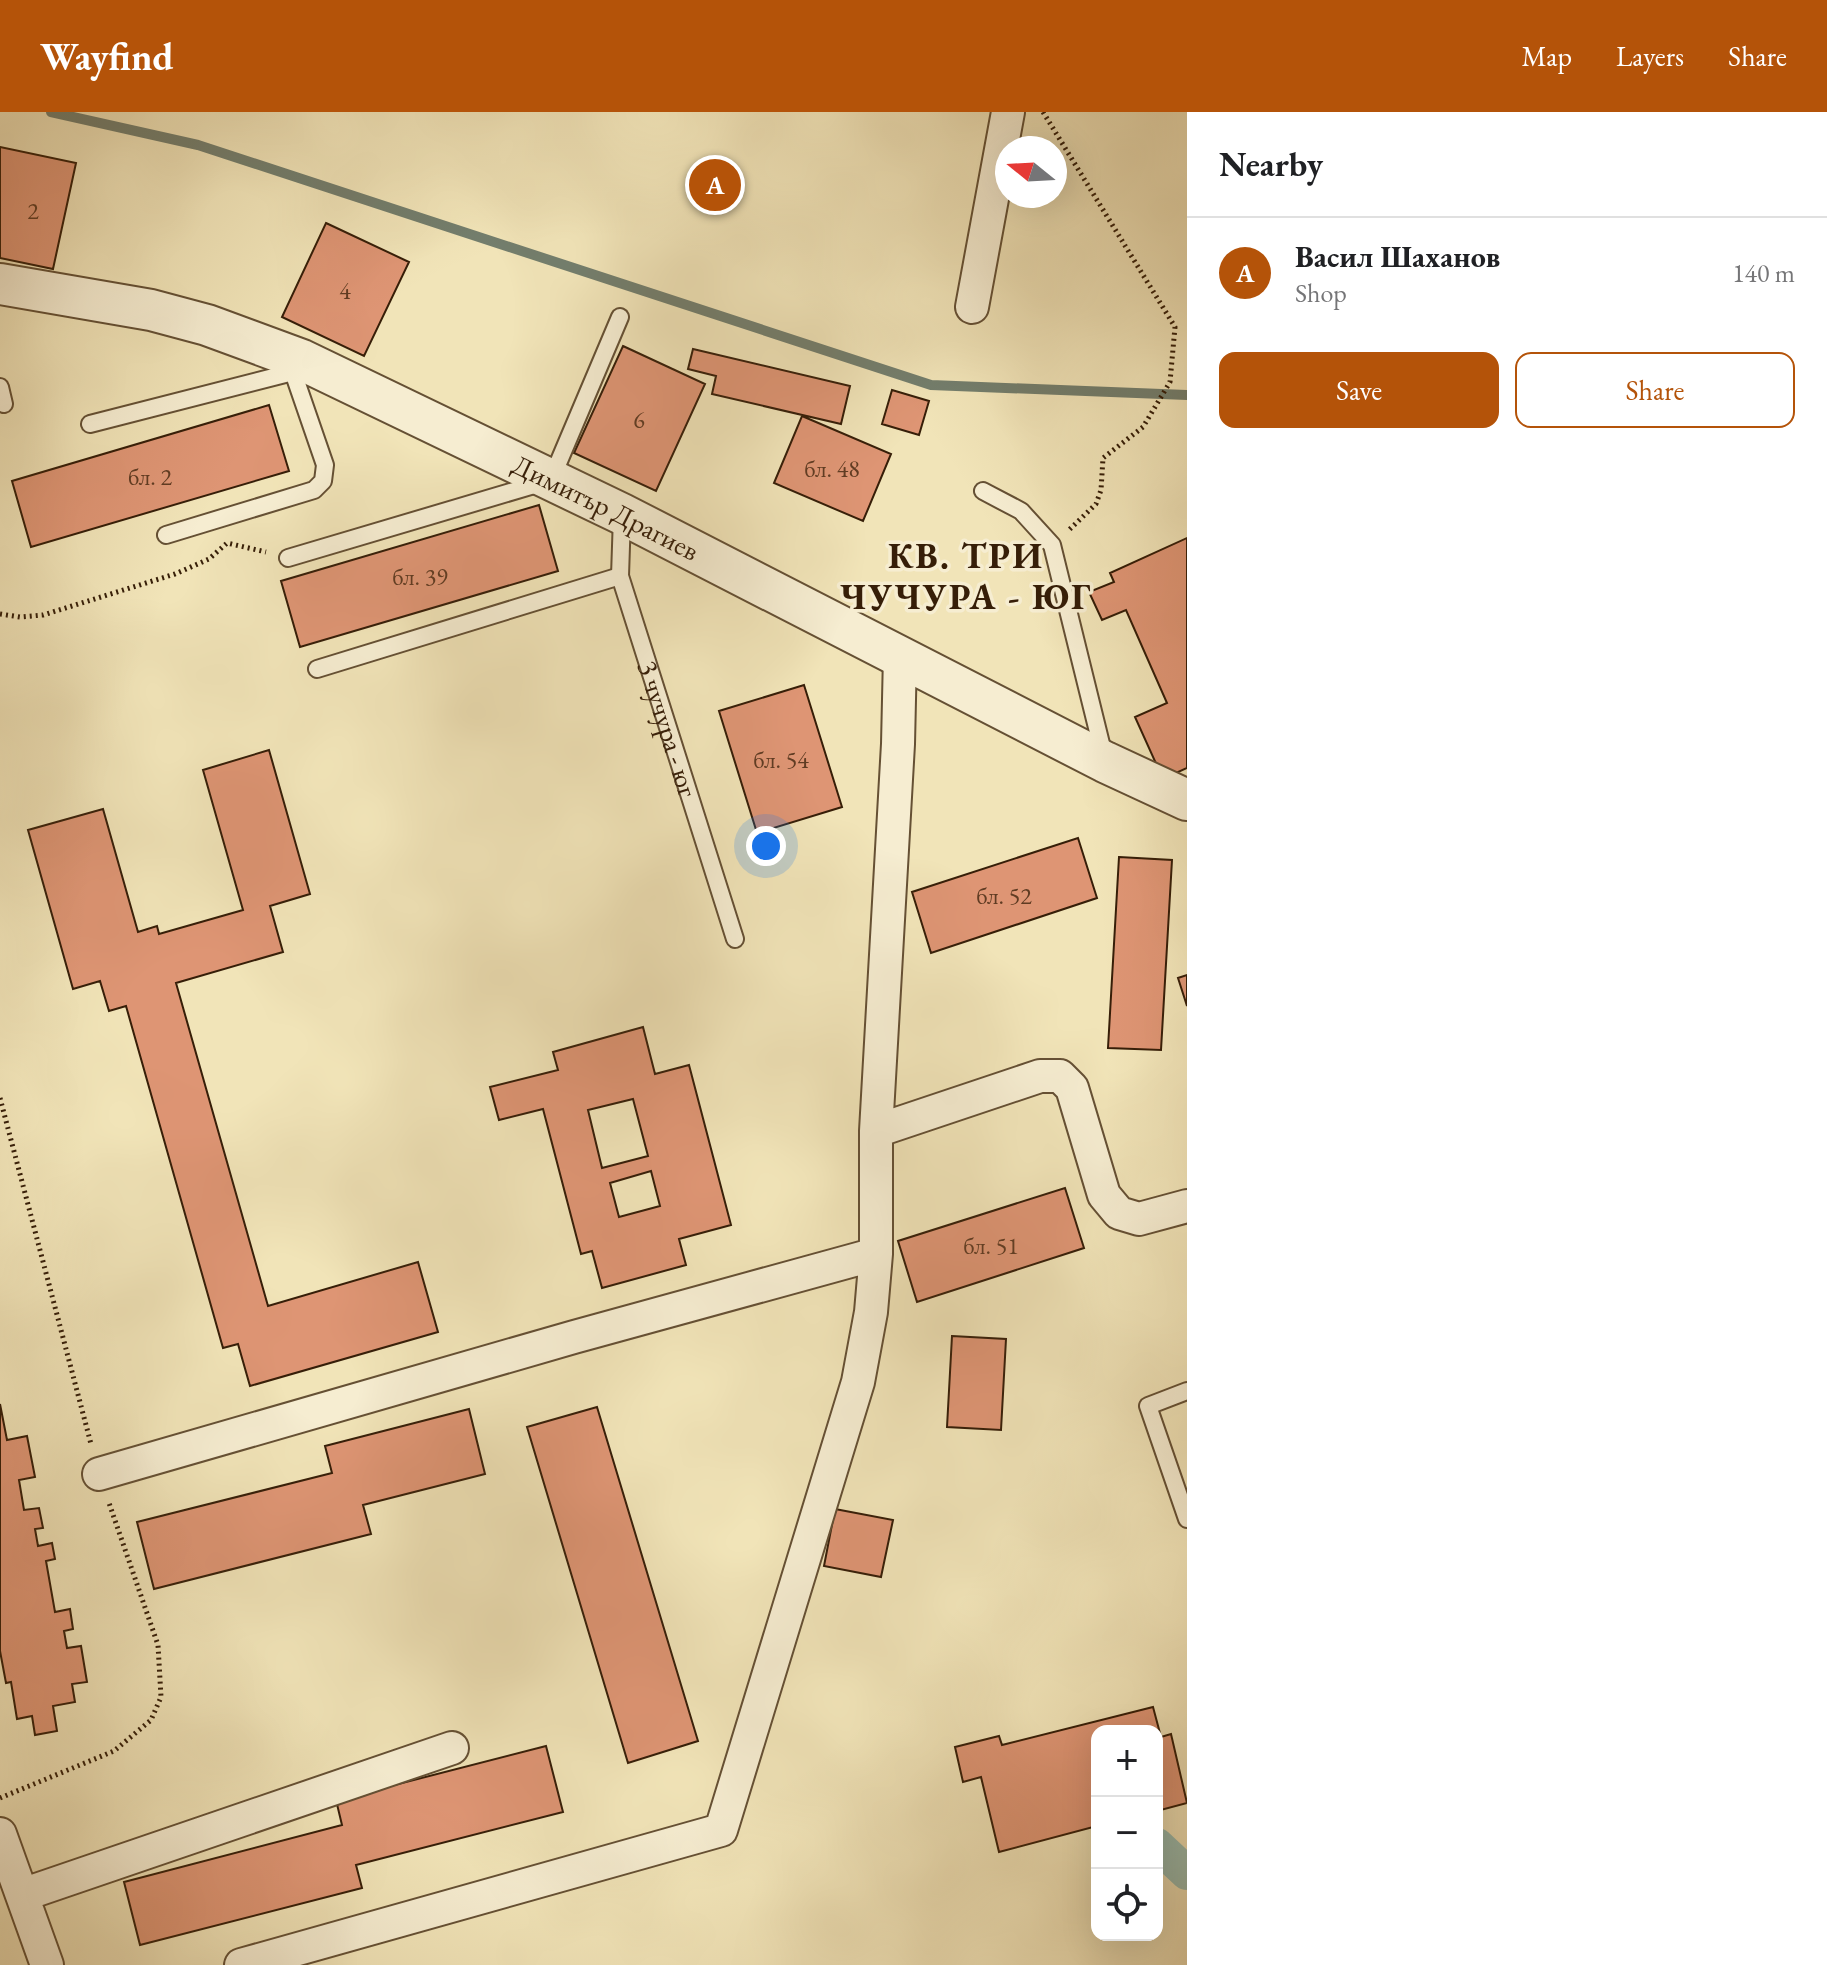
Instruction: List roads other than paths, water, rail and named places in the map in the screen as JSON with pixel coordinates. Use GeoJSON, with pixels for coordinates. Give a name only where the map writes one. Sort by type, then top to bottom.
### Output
{"type":"FeatureCollection","features":[{"type":"Feature","properties":{"kind":"street"},"geometry":{"type":"LineString","coordinates":[[972,307],[1008,112]]}},
{"type":"Feature","properties":{"kind":"street","name":"Димитър Драгиев"},"geometry":{"type":"LineString","coordinates":[[0,284],[151,310],[231,333],[622,514],[1105,762],[1187,800]]}},
{"type":"Feature","properties":{"kind":"street"},"geometry":{"type":"LineString","coordinates":[[241,1965],[721,1830],[858,1382],[871,1312],[876,1254],[876,1131],[898,744],[900,655]]}},
{"type":"Feature","properties":{"kind":"street"},"geometry":{"type":"LineString","coordinates":[[876,1131],[1040,1076],[1060,1076],[1072,1088],[1104,1195],[1119,1213],[1139,1219],[1187,1206]]}},
{"type":"Feature","properties":{"kind":"street"},"geometry":{"type":"LineString","coordinates":[[99,1474],[574,1337],[876,1254]]}},
{"type":"Feature","properties":{"kind":"street"},"geometry":{"type":"LineString","coordinates":[[22,1895],[452,1748]]}},
{"type":"Feature","properties":{"kind":"street"},"geometry":{"type":"LineString","coordinates":[[0,1834],[47,1965]]}},
{"type":"Feature","properties":{"kind":"lane"},"geometry":{"type":"LineString","coordinates":[[288,558],[551,480],[620,317]]}},
{"type":"Feature","properties":{"kind":"lane"},"geometry":{"type":"LineString","coordinates":[[90,424],[297,366],[325,465],[323,481],[314,490],[166,535]]}},
{"type":"Feature","properties":{"kind":"lane"},"geometry":{"type":"LineString","coordinates":[[0,387],[4,404]]}},
{"type":"Feature","properties":{"kind":"lane"},"geometry":{"type":"LineString","coordinates":[[983,491],[1021,511],[1052,545],[1105,762]]}},
{"type":"Feature","properties":{"kind":"lane","name":"3 чучура - юг"},"geometry":{"type":"LineString","coordinates":[[622,514],[620,576],[735,939]]}},
{"type":"Feature","properties":{"kind":"lane"},"geometry":{"type":"LineString","coordinates":[[317,669],[620,576]]}},
{"type":"Feature","properties":{"kind":"lane"},"geometry":{"type":"LineString","coordinates":[[1187,1391],[1148,1406],[1187,1519]]}},
{"type":"Feature","properties":{"kind":"waterway"},"geometry":{"type":"LineString","coordinates":[[51,112],[198,145],[931,385],[1187,395]]}},
{"type":"Feature","properties":{"kind":"waterway"},"geometry":{"type":"LineString","coordinates":[[1163,1851],[1187,1873]]}},
{"type":"Feature","properties":{"kind":"place","name":"Васил Шаханов"},"geometry":{"type":"Point","coordinates":[715,185]}},
{"type":"Feature","properties":{"kind":"district","name":"КВ. ТРИ ЧУЧУРА - ЮГ"},"geometry":{"type":"Point","coordinates":[966,576]}}]}
